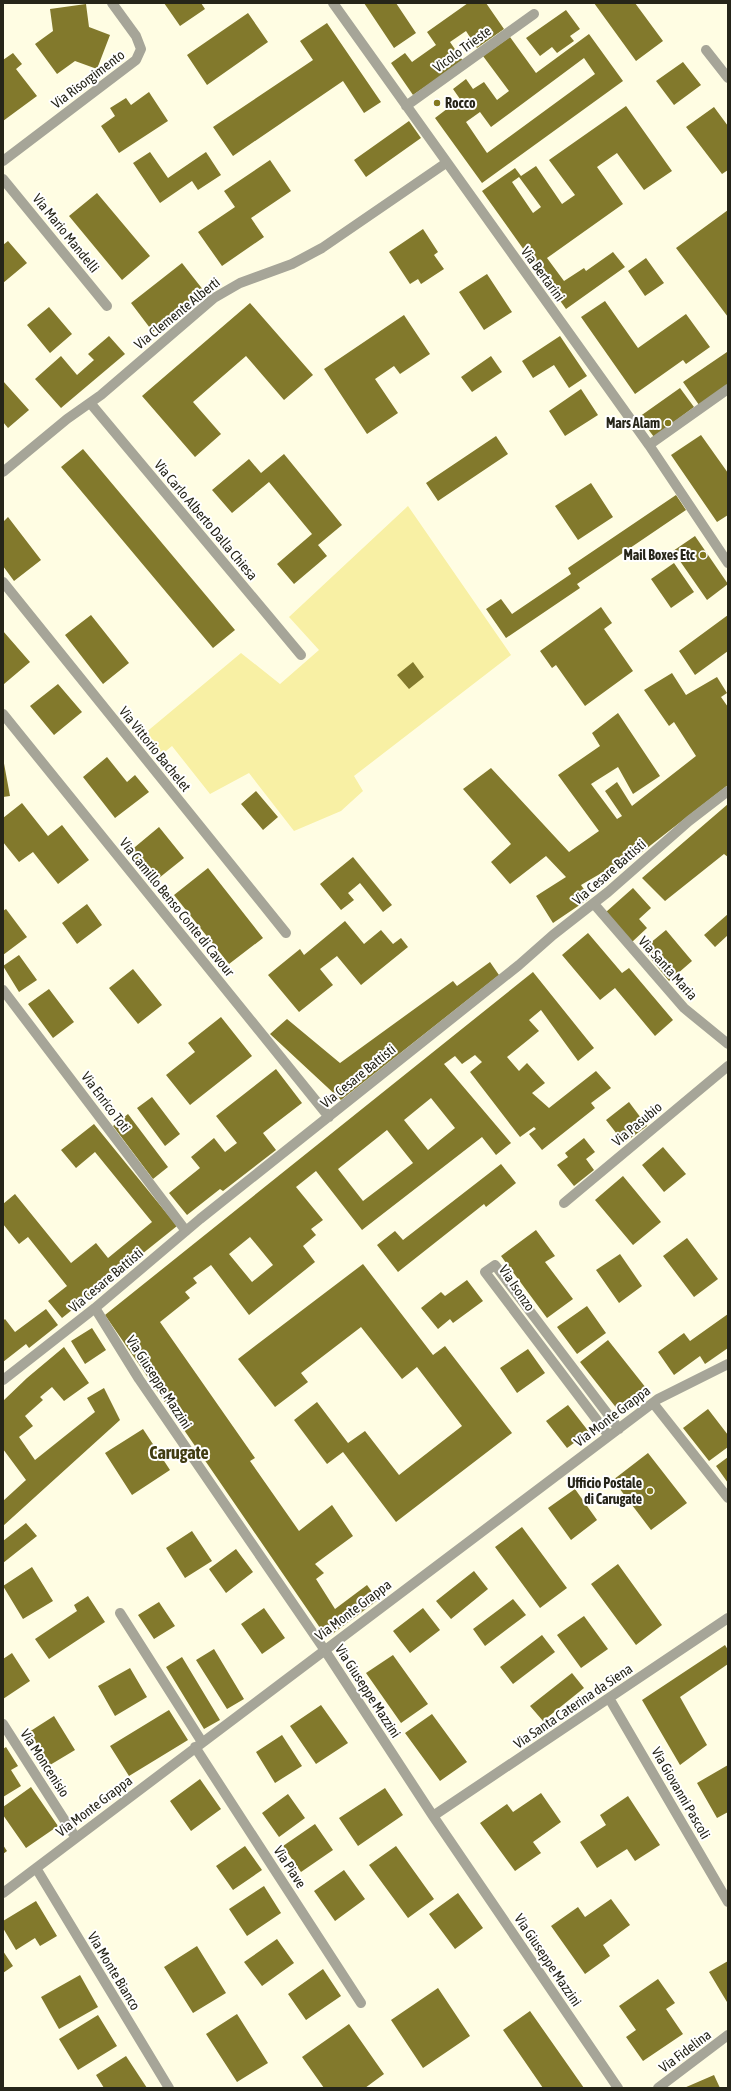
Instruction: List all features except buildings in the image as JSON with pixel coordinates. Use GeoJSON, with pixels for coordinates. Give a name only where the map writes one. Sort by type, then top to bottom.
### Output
{"type":"FeatureCollection","features":[{"type":"Feature","properties":{"kind":"street","name":"Via Risorgimento"},"geometry":{"type":"LineString","coordinates":[[3,161],[132,63],[141,49],[138,40],[112,3]]}},
{"type":"Feature","properties":{"kind":"street","name":"Via Bertarini"},"geometry":{"type":"LineString","coordinates":[[333,3],[649,445],[728,563]]}},
{"type":"Feature","properties":{"kind":"street","name":"Vicolo Trieste"},"geometry":{"type":"LineString","coordinates":[[406,106],[534,14]]}},
{"type":"Feature","properties":{"kind":"street"},"geometry":{"type":"LineString","coordinates":[[706,50],[728,78]]}},
{"type":"Feature","properties":{"kind":"street","name":"Via Clemente Alberti"},"geometry":{"type":"LineString","coordinates":[[3,472],[70,416],[91,404],[214,298],[240,283],[292,264],[334,240],[446,163]]}},
{"type":"Feature","properties":{"kind":"street","name":"Via Mario Mandelli"},"geometry":{"type":"LineString","coordinates":[[3,179],[107,306]]}},
{"type":"Feature","properties":{"kind":"street"},"geometry":{"type":"LineString","coordinates":[[649,445],[728,389]]}},
{"type":"Feature","properties":{"kind":"street","name":"Via Carlo Alberto Dalla Chiesa"},"geometry":{"type":"LineString","coordinates":[[91,404],[300,655]]}},
{"type":"Feature","properties":{"kind":"street","name":"Via Vittorio Bachelet"},"geometry":{"type":"LineString","coordinates":[[3,582],[286,933]]}},
{"type":"Feature","properties":{"kind":"street","name":"Via Camillo Benso Conte di Cavour"},"geometry":{"type":"LineString","coordinates":[[3,714],[329,1117]]}},
{"type":"Feature","properties":{"kind":"street","name":"Via Cesare Battisti"},"geometry":{"type":"LineString","coordinates":[[3,1380],[95,1308],[186,1231],[594,904],[689,821],[728,791]]}},
{"type":"Feature","properties":{"kind":"street","name":"Via Santa Maria"},"geometry":{"type":"LineString","coordinates":[[594,904],[684,1008],[728,1044]]}},
{"type":"Feature","properties":{"kind":"street","name":"Via Enrico Toti"},"geometry":{"type":"LineString","coordinates":[[3,990],[186,1231]]}},
{"type":"Feature","properties":{"kind":"street","name":"Via Pasubio"},"geometry":{"type":"LineString","coordinates":[[564,1203],[728,1066]]}},
{"type":"Feature","properties":{"kind":"street","name":"Via Isonzo"},"geometry":{"type":"LineString","coordinates":[[609,1436],[485,1272],[495,1265],[619,1428]]}},
{"type":"Feature","properties":{"kind":"street","name":"Via Giuseppe Mazzini"},"geometry":{"type":"LineString","coordinates":[[95,1308],[139,1379],[324,1649],[433,1816],[618,2088]]}},
{"type":"Feature","properties":{"kind":"street","name":"Via Monte Grappa"},"geometry":{"type":"LineString","coordinates":[[3,1893],[324,1649],[653,1403],[682,1386],[728,1364]]}},
{"type":"Feature","properties":{"kind":"street"},"geometry":{"type":"LineString","coordinates":[[653,1403],[728,1498]]}},
{"type":"Feature","properties":{"kind":"street","name":"Via Piave"},"geometry":{"type":"LineString","coordinates":[[120,1613],[199,1745],[361,2003]]}},
{"type":"Feature","properties":{"kind":"street","name":"Via Santa Caterina da Siena"},"geometry":{"type":"LineString","coordinates":[[433,1816],[728,1618]]}},
{"type":"Feature","properties":{"kind":"street","name":"Via Giovanni Pascoli"},"geometry":{"type":"LineString","coordinates":[[609,1698],[728,1902]]}},
{"type":"Feature","properties":{"kind":"street","name":"Via Moncenisio"},"geometry":{"type":"LineString","coordinates":[[3,1724],[76,1838]]}},
{"type":"Feature","properties":{"kind":"street","name":"Via Monte Bianco"},"geometry":{"type":"LineString","coordinates":[[36,1868],[169,2088]]}},
{"type":"Feature","properties":{"kind":"street","name":"Via Fidelina"},"geometry":{"type":"LineString","coordinates":[[660,2088],[728,2035]]}},
{"type":"Feature","properties":{"kind":"shaded area"},"geometry":{"type":"Polygon","coordinates":[[[408,506],[511,655],[354,776],[363,791],[341,811],[294,831],[249,773],[210,794],[172,746],[161,755],[144,734],[241,653],[280,684],[319,650],[289,617],[408,506]]]}},
{"type":"Feature","properties":{"kind":"place","name":"Rocco"},"geometry":{"type":"Point","coordinates":[437,103]}},
{"type":"Feature","properties":{"kind":"place","name":"Mars Alam"},"geometry":{"type":"Point","coordinates":[668,423]}},
{"type":"Feature","properties":{"kind":"place","name":"Mail Boxes Etc"},"geometry":{"type":"Point","coordinates":[703,555]}},
{"type":"Feature","properties":{"kind":"place","name":"Ufficio Postale di Carugate"},"geometry":{"type":"Point","coordinates":[650,1491]}},
{"type":"Feature","properties":{"kind":"district","name":"Carugate"},"geometry":{"type":"Point","coordinates":[179,1453]}}]}
